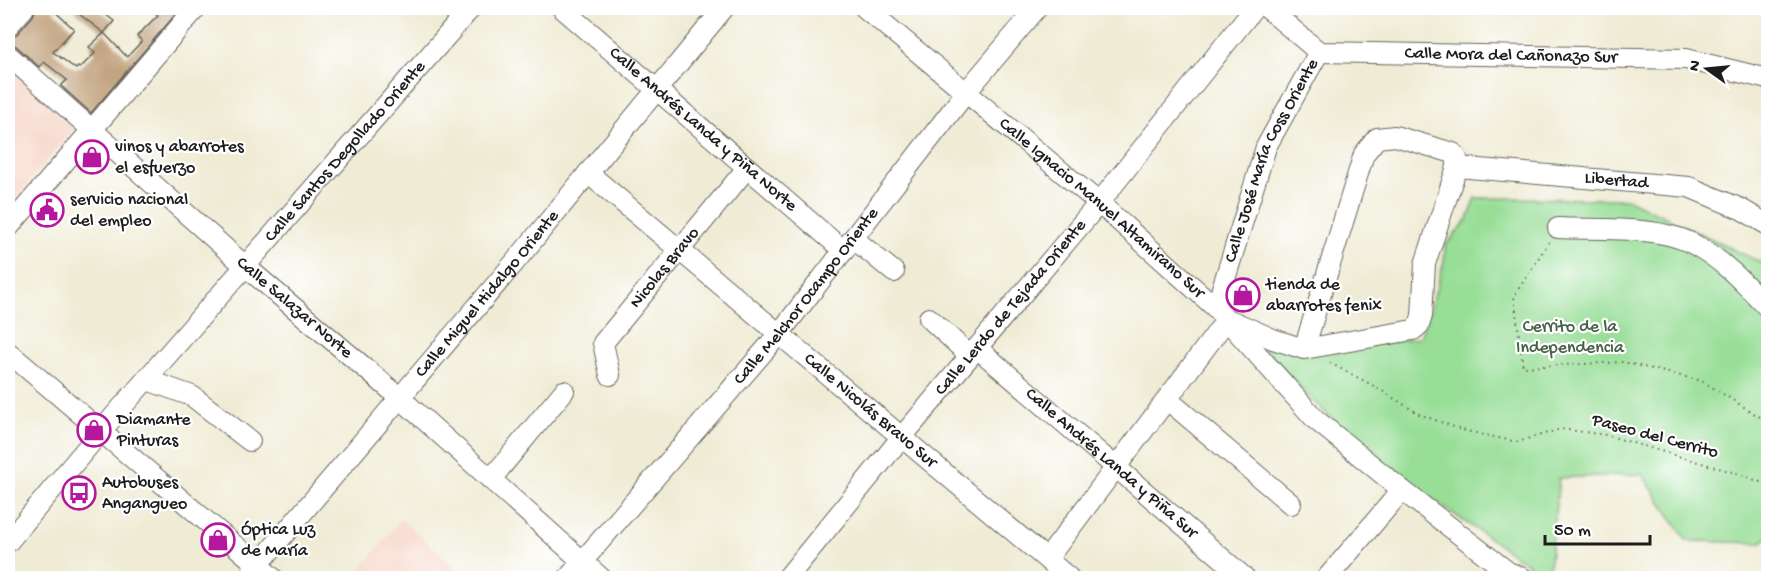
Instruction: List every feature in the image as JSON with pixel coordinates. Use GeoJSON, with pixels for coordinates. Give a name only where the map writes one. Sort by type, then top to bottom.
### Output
{"type":"FeatureCollection","features":[{"type":"Feature","properties":{"kind":"street"},"geometry":{"type":"LineString","coordinates":[[8,26],[24,8]]}},
{"type":"Feature","properties":{"kind":"street"},"geometry":{"type":"LineString","coordinates":[[8,228],[196,8]]}},
{"type":"Feature","properties":{"kind":"street","name":"Calle Santos Degollado Oriente"},"geometry":{"type":"LineString","coordinates":[[8,542],[101,431],[471,8]]}},
{"type":"Feature","properties":{"kind":"street","name":"Calle Andrés Landa y Piña Norte"},"geometry":{"type":"LineString","coordinates":[[562,8],[747,168],[849,245],[894,272]]}},
{"type":"Feature","properties":{"kind":"street","name":"Calle Miguel Hidalgo Oriente"},"geometry":{"type":"LineString","coordinates":[[252,572],[724,8]]}},
{"type":"Feature","properties":{"kind":"street","name":"Calle Ignacio Manuel Altamirano Sur"},"geometry":{"type":"LineString","coordinates":[[865,8],[968,91],[1100,203],[1222,313],[1316,420],[1508,572],[1522,579]]}},
{"type":"Feature","properties":{"kind":"street","name":"Calle Melchor Ocampo Oriente"},"geometry":{"type":"LineString","coordinates":[[568,579],[581,561],[779,334],[968,91],[1037,8]]}},
{"type":"Feature","properties":{"kind":"street","name":"Calle Lerdo de Tejada Oriente"},"geometry":{"type":"LineString","coordinates":[[787,579],[901,438],[1100,203],[1254,8]]}},
{"type":"Feature","properties":{"kind":"street"},"geometry":{"type":"LineString","coordinates":[[1267,8],[1319,52]]}},
{"type":"Feature","properties":{"kind":"street","name":"Calle Mora del Cañonazo Sur"},"geometry":{"type":"LineString","coordinates":[[1319,52],[1686,59],[1768,79]]}},
{"type":"Feature","properties":{"kind":"street","name":"Calle José María Coss Oriente"},"geometry":{"type":"LineString","coordinates":[[1047,559],[1168,400],[1222,313],[1266,147],[1319,52]]}},
{"type":"Feature","properties":{"kind":"street","name":"Calle Salazar Norte"},"geometry":{"type":"LineString","coordinates":[[8,55],[245,266],[491,478],[601,579]]}},
{"type":"Feature","properties":{"kind":"street","name":"Libertad"},"geometry":{"type":"LineString","coordinates":[[1304,349],[1364,154],[1377,138],[1395,136],[1455,160],[1689,187],[1741,209],[1768,225]]}},
{"type":"Feature","properties":{"kind":"street"},"geometry":{"type":"LineString","coordinates":[[1222,313],[1273,339],[1304,349],[1413,330],[1419,325],[1422,316],[1425,264],[1455,160]]}},
{"type":"Feature","properties":{"kind":"street","name":"Nicolas Bravo"},"geometry":{"type":"LineString","coordinates":[[610,375],[603,343],[747,168]]}},
{"type":"Feature","properties":{"kind":"street","name":"Calle Nicolás Bravo Sur"},"geometry":{"type":"LineString","coordinates":[[588,173],[1069,579]]}},
{"type":"Feature","properties":{"kind":"street"},"geometry":{"type":"LineString","coordinates":[[1558,228],[1655,232],[1694,244],[1728,268],[1768,308]]}},
{"type":"Feature","properties":{"kind":"street","name":"Calle Andrés Landa y Piña Sur"},"geometry":{"type":"LineString","coordinates":[[929,318],[1116,468],[1245,579]]}},
{"type":"Feature","properties":{"kind":"street"},"geometry":{"type":"LineString","coordinates":[[8,352],[101,431],[252,572],[273,579]]}},
{"type":"Feature","properties":{"kind":"street"},"geometry":{"type":"LineString","coordinates":[[147,380],[192,396],[250,441]]}},
{"type":"Feature","properties":{"kind":"street"},"geometry":{"type":"LineString","coordinates":[[491,478],[564,391]]}},
{"type":"Feature","properties":{"kind":"street"},"geometry":{"type":"LineString","coordinates":[[1168,400],[1292,504]]}},
{"type":"Feature","properties":{"kind":"street"},"geometry":{"type":"LineString","coordinates":[[1327,579],[1402,490]]}},
{"type":"Feature","properties":{"kind":"path"},"geometry":{"type":"LineString","coordinates":[[1558,228],[1514,296],[1523,367],[1623,362],[1702,381],[1768,422]]}},
{"type":"Feature","properties":{"kind":"path","name":"Paseo del Cerrito"},"geometry":{"type":"LineString","coordinates":[[1304,349],[1374,386],[1419,414],[1461,430],[1517,442],[1561,429],[1606,435],[1739,474],[1768,485]]}},
{"type":"Feature","properties":{"kind":"shaded area"},"geometry":{"type":"Polygon","coordinates":[[[8,64],[74,128],[8,208],[8,64]]]}},
{"type":"Feature","properties":{"kind":"shaded area"},"geometry":{"type":"Polygon","coordinates":[[[401,519],[467,578],[354,578],[401,519]]]}},
{"type":"Feature","properties":{"kind":"green space","name":"Cerrito de la Independencia"},"geometry":{"type":"Polygon","coordinates":[[[1476,198],[1628,199],[1768,266],[1768,537],[1760,543],[1687,541],[1642,474],[1559,478],[1548,578],[1383,466],[1309,397],[1255,339],[1304,349],[1420,338],[1444,262],[1445,246],[1468,219],[1476,198]]]}},
{"type":"Feature","properties":{"kind":"building"},"geometry":{"type":"Polygon","coordinates":[[[36,8],[51,8],[74,29],[53,52],[76,69],[80,68],[95,53],[89,47],[104,33],[127,57],[142,41],[137,36],[158,15],[149,8],[181,8],[91,113],[61,86],[67,80],[44,62],[39,67],[16,46],[8,43],[8,38],[17,34],[33,16],[36,8]]]}},
{"type":"Feature","properties":{"kind":"building"},"geometry":{"type":"Polygon","coordinates":[[[71,8],[97,8],[114,21],[104,33],[71,8]]]}},
{"type":"Feature","properties":{"kind":"place","name":"vinos y abarrotes el esfuerzo"},"geometry":{"type":"Point","coordinates":[92,157]}},
{"type":"Feature","properties":{"kind":"place","name":"servicio nacional del empleo"},"geometry":{"type":"Point","coordinates":[47,210]}},
{"type":"Feature","properties":{"kind":"place","name":"tienda de abarrotes fenix"},"geometry":{"type":"Point","coordinates":[1243,295]}},
{"type":"Feature","properties":{"kind":"place","name":"Diamante Pinturas"},"geometry":{"type":"Point","coordinates":[94,430]}},
{"type":"Feature","properties":{"kind":"place","name":"Autobuses Angangueo"},"geometry":{"type":"Point","coordinates":[79,493]}},
{"type":"Feature","properties":{"kind":"place","name":"Óptica Luz de María"},"geometry":{"type":"Point","coordinates":[218,540]}}]}
